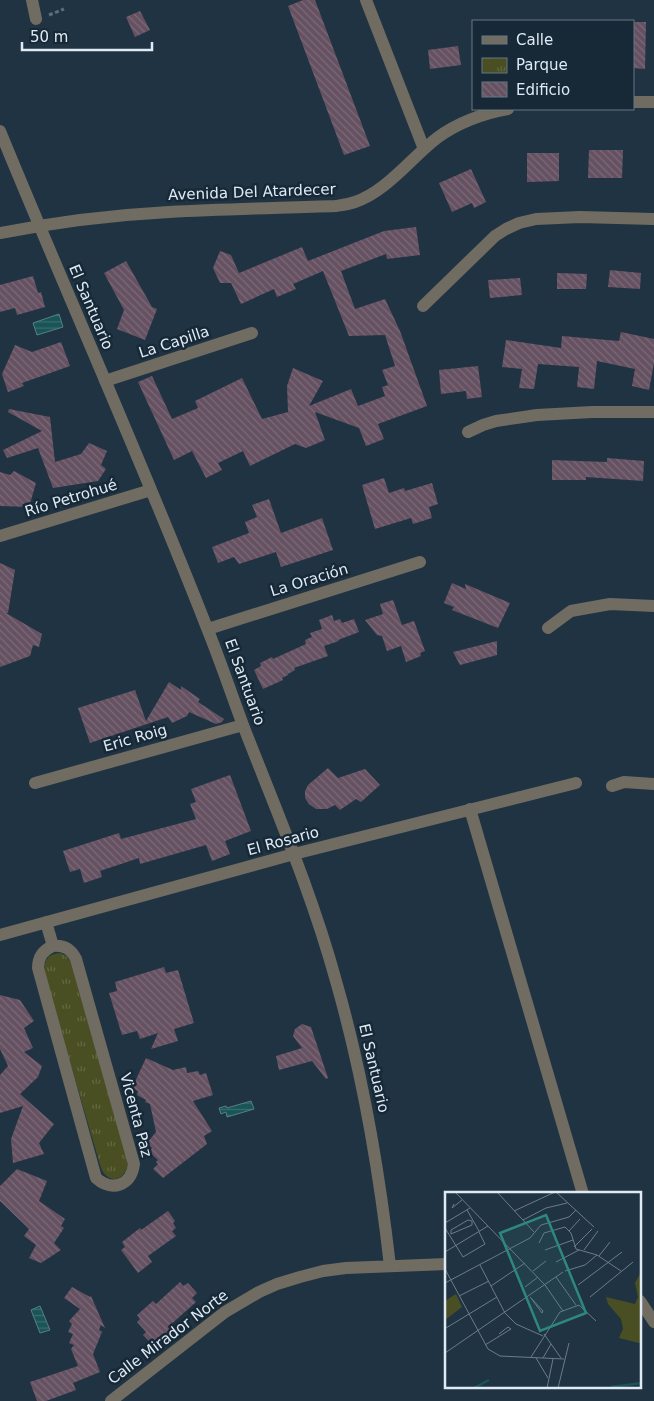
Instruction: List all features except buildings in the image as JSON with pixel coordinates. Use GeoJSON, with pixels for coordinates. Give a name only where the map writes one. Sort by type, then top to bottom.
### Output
{"type":"FeatureCollection","features":[{"type":"Feature","properties":{"kind":"street"},"geometry":{"type":"LineString","coordinates":[[32,0],[36,19]]}},
{"type":"Feature","properties":{"kind":"street"},"geometry":{"type":"LineString","coordinates":[[366,0],[424,149]]}},
{"type":"Feature","properties":{"kind":"street"},"geometry":{"type":"LineString","coordinates":[[634,102],[654,102]]}},
{"type":"Feature","properties":{"kind":"street","name":"Avenida Del Atardecer"},"geometry":{"type":"LineString","coordinates":[[0,233],[39,225],[168,212],[336,206],[355,202],[368,196],[389,181],[439,137],[475,118],[504,110]]}},
{"type":"Feature","properties":{"kind":"street","name":"El Santuario"},"geometry":{"type":"LineString","coordinates":[[0,131],[208,629],[243,725],[294,854],[333,970],[353,1042],[375,1154],[390,1266]]}},
{"type":"Feature","properties":{"kind":"street"},"geometry":{"type":"LineString","coordinates":[[423,306],[495,236],[519,223],[536,219],[580,217],[654,219]]}},
{"type":"Feature","properties":{"kind":"street","name":"La Capilla"},"geometry":{"type":"LineString","coordinates":[[105,381],[252,334]]}},
{"type":"Feature","properties":{"kind":"street"},"geometry":{"type":"LineString","coordinates":[[468,432],[496,420],[530,416],[592,412],[654,412]]}},
{"type":"Feature","properties":{"kind":"street","name":"Río Petrohué"},"geometry":{"type":"LineString","coordinates":[[0,536],[151,490]]}},
{"type":"Feature","properties":{"kind":"street","name":"La Oración"},"geometry":{"type":"LineString","coordinates":[[208,629],[420,562]]}},
{"type":"Feature","properties":{"kind":"street"},"geometry":{"type":"LineString","coordinates":[[548,628],[571,611],[610,604],[654,606]]}},
{"type":"Feature","properties":{"kind":"street","name":"Eric Roig"},"geometry":{"type":"LineString","coordinates":[[35,783],[243,725]]}},
{"type":"Feature","properties":{"kind":"street"},"geometry":{"type":"LineString","coordinates":[[612,786],[624,782],[654,784]]}},
{"type":"Feature","properties":{"kind":"street","name":"El Rosario"},"geometry":{"type":"LineString","coordinates":[[0,935],[294,854],[576,783]]}},
{"type":"Feature","properties":{"kind":"street"},"geometry":{"type":"LineString","coordinates":[[470,809],[582,1192]]}},
{"type":"Feature","properties":{"kind":"street"},"geometry":{"type":"LineString","coordinates":[[46,922],[53,946]]}},
{"type":"Feature","properties":{"kind":"street","name":"Vicenta Paz"},"geometry":{"type":"LineString","coordinates":[[53,946],[69,950],[76,959],[134,1164],[130,1176],[119,1185],[106,1185],[96,1178],[38,968],[40,957],[48,948],[53,946]]}},
{"type":"Feature","properties":{"kind":"street","name":"Calle Mirador Norte"},"geometry":{"type":"LineString","coordinates":[[111,1401],[225,1312],[259,1292],[323,1271],[346,1268],[445,1264]]}},
{"type":"Feature","properties":{"kind":"street"},"geometry":{"type":"LineString","coordinates":[[642,1304],[654,1322]]}},
{"type":"Feature","properties":{"kind":"green space"},"geometry":{"type":"Polygon","coordinates":[[[60,953],[65,955],[71,962],[128,1163],[127,1169],[117,1179],[108,1177],[101,1168],[44,973],[47,959],[52,955],[60,953]]]}},
{"type":"Feature","properties":{"kind":"shaded area"},"geometry":{"type":"Polygon","coordinates":[[[59,314],[63,327],[37,335],[33,323],[59,314]]]}},
{"type":"Feature","properties":{"kind":"shaded area"},"geometry":{"type":"Polygon","coordinates":[[[251,1101],[254,1109],[227,1117],[226,1112],[221,1114],[219,1108],[226,1106],[227,1108],[251,1101]]]}},
{"type":"Feature","properties":{"kind":"shaded area"},"geometry":{"type":"Polygon","coordinates":[[[40,1306],[50,1330],[40,1333],[31,1310],[40,1306]]]}}]}
